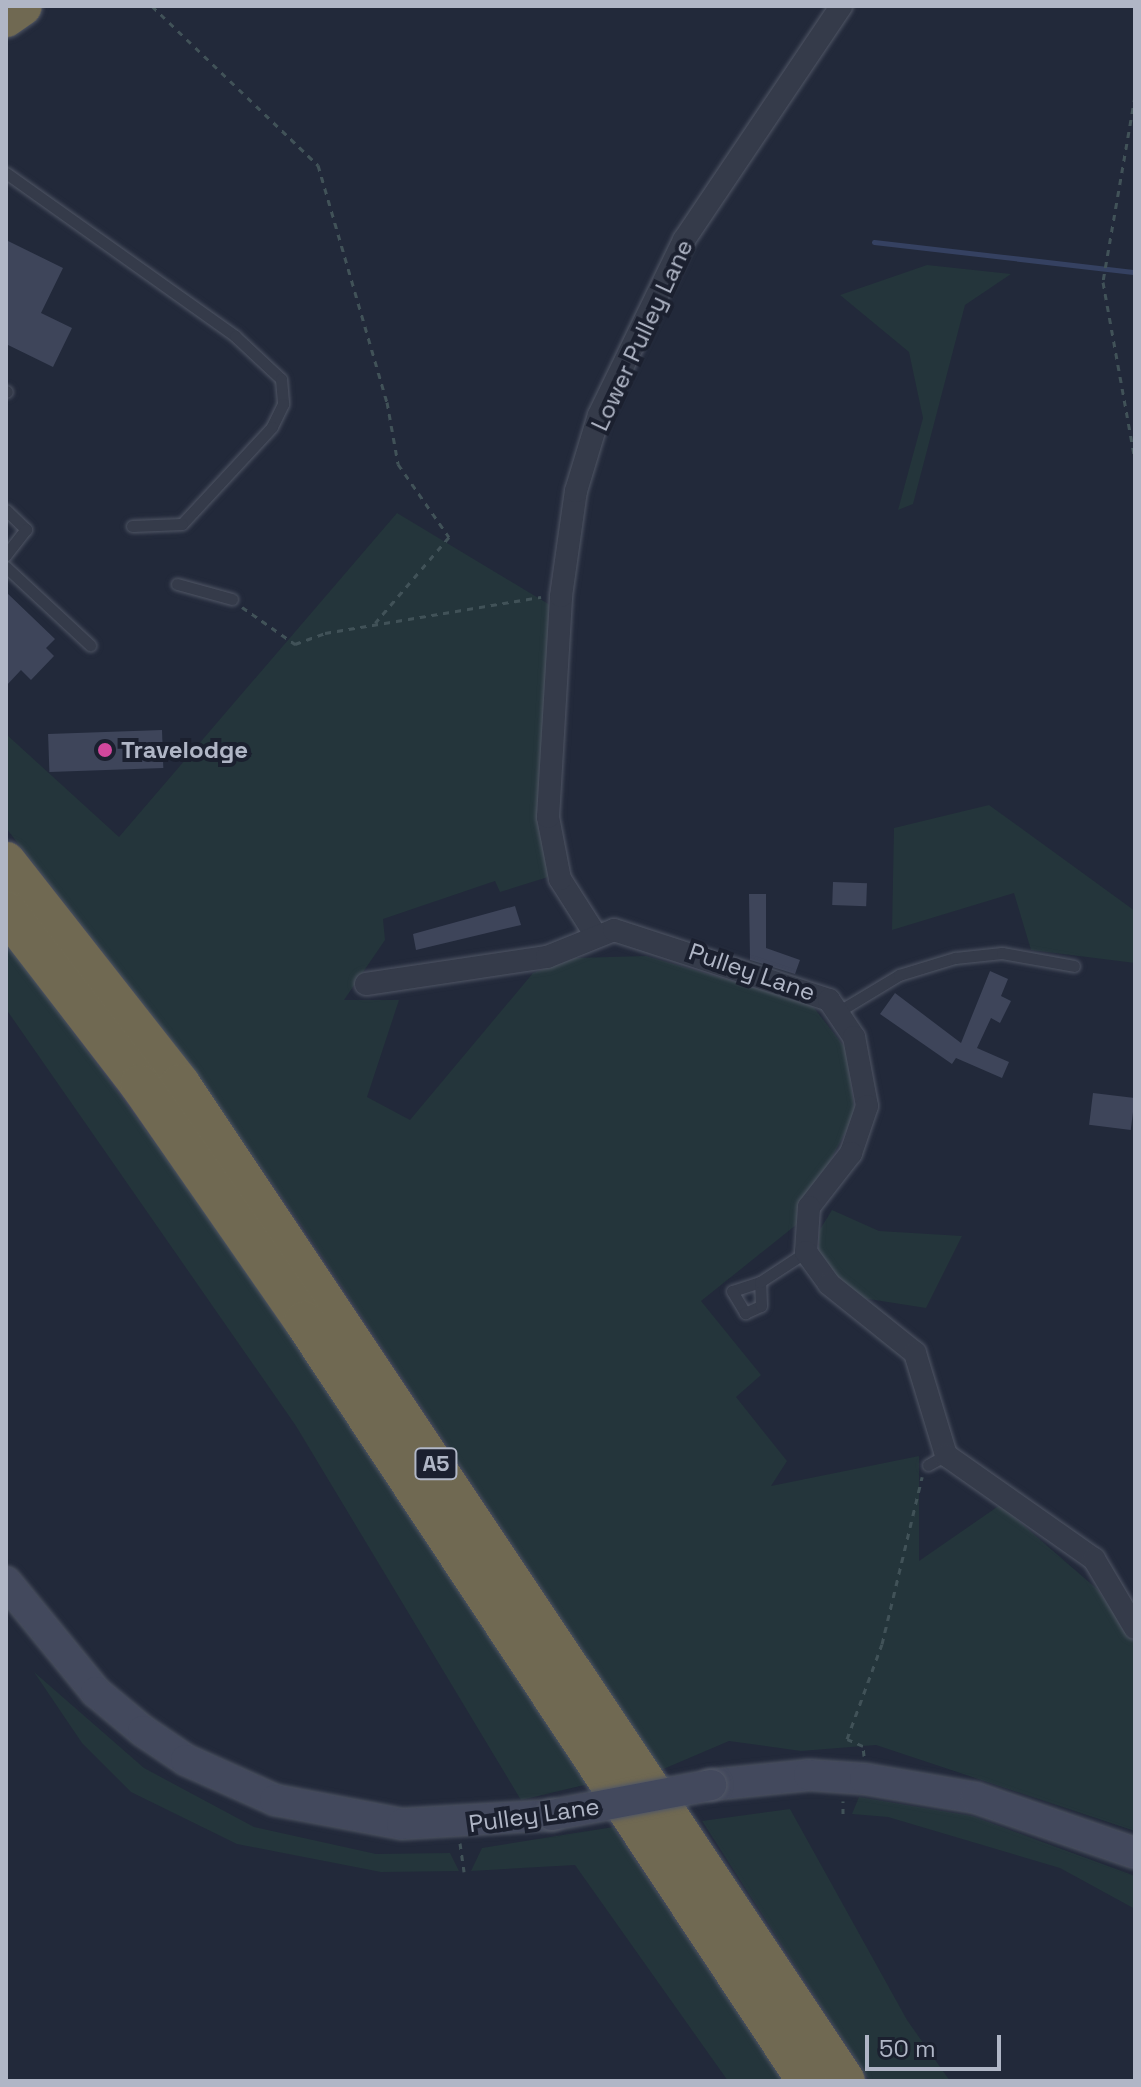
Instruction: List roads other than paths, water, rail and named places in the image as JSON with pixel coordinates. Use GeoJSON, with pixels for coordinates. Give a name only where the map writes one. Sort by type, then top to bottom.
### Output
{"type":"FeatureCollection","features":[{"type":"Feature","properties":{"kind":"highway"},"geometry":{"type":"LineString","coordinates":[[6,17],[22,6]]}},
{"type":"Feature","properties":{"kind":"highway","name":"A5"},"geometry":{"type":"LineString","coordinates":[[6,862],[180,1084],[845,2081]]}},
{"type":"Feature","properties":{"kind":"highway","name":"A5"},"geometry":{"type":"LineString","coordinates":[[6,911],[140,1085],[304,1321],[807,2081]]}},
{"type":"Feature","properties":{"kind":"street","name":"Lower Pulley Lane"},"geometry":{"type":"LineString","coordinates":[[595,934],[550,849],[561,596],[576,491],[599,415],[684,240],[841,6]]}},
{"type":"Feature","properties":{"kind":"street","name":"Pulley Lane"},"geometry":{"type":"LineString","coordinates":[[366,984],[547,957],[595,934],[640,934],[817,991],[841,1010],[867,1106],[851,1153],[809,1207],[806,1252]]}},
{"type":"Feature","properties":{"kind":"street"},"geometry":{"type":"LineString","coordinates":[[806,1252],[829,1284],[915,1353],[937,1460],[1094,1559],[1135,1628]]}},
{"type":"Feature","properties":{"kind":"street","name":"Pulley Lane"},"geometry":{"type":"LineString","coordinates":[[6,1582],[85,1681],[143,1731],[186,1760],[275,1800],[402,1824],[458,1826],[552,1815],[711,1785],[809,1775],[865,1779],[976,1798],[1135,1853]]}},
{"type":"Feature","properties":{"kind":"lane"},"geometry":{"type":"LineString","coordinates":[[6,173],[235,336],[281,379],[283,404],[272,427],[182,524],[132,526]]}},
{"type":"Feature","properties":{"kind":"lane"},"geometry":{"type":"LineString","coordinates":[[6,510],[26,529],[6,555]]}},
{"type":"Feature","properties":{"kind":"lane"},"geometry":{"type":"LineString","coordinates":[[6,567],[90,645]]}},
{"type":"Feature","properties":{"kind":"lane"},"geometry":{"type":"LineString","coordinates":[[177,584],[232,599]]}},
{"type":"Feature","properties":{"kind":"lane"},"geometry":{"type":"LineString","coordinates":[[841,1010],[899,975],[955,958],[1002,953],[1074,966]]}},
{"type":"Feature","properties":{"kind":"lane"},"geometry":{"type":"LineString","coordinates":[[760,1282],[806,1252]]}},
{"type":"Feature","properties":{"kind":"waterway"},"geometry":{"type":"LineString","coordinates":[[874,242],[1135,272]]}},
{"type":"Feature","properties":{"kind":"place","name":"Travelodge"},"geometry":{"type":"Point","coordinates":[105,750]}}]}
